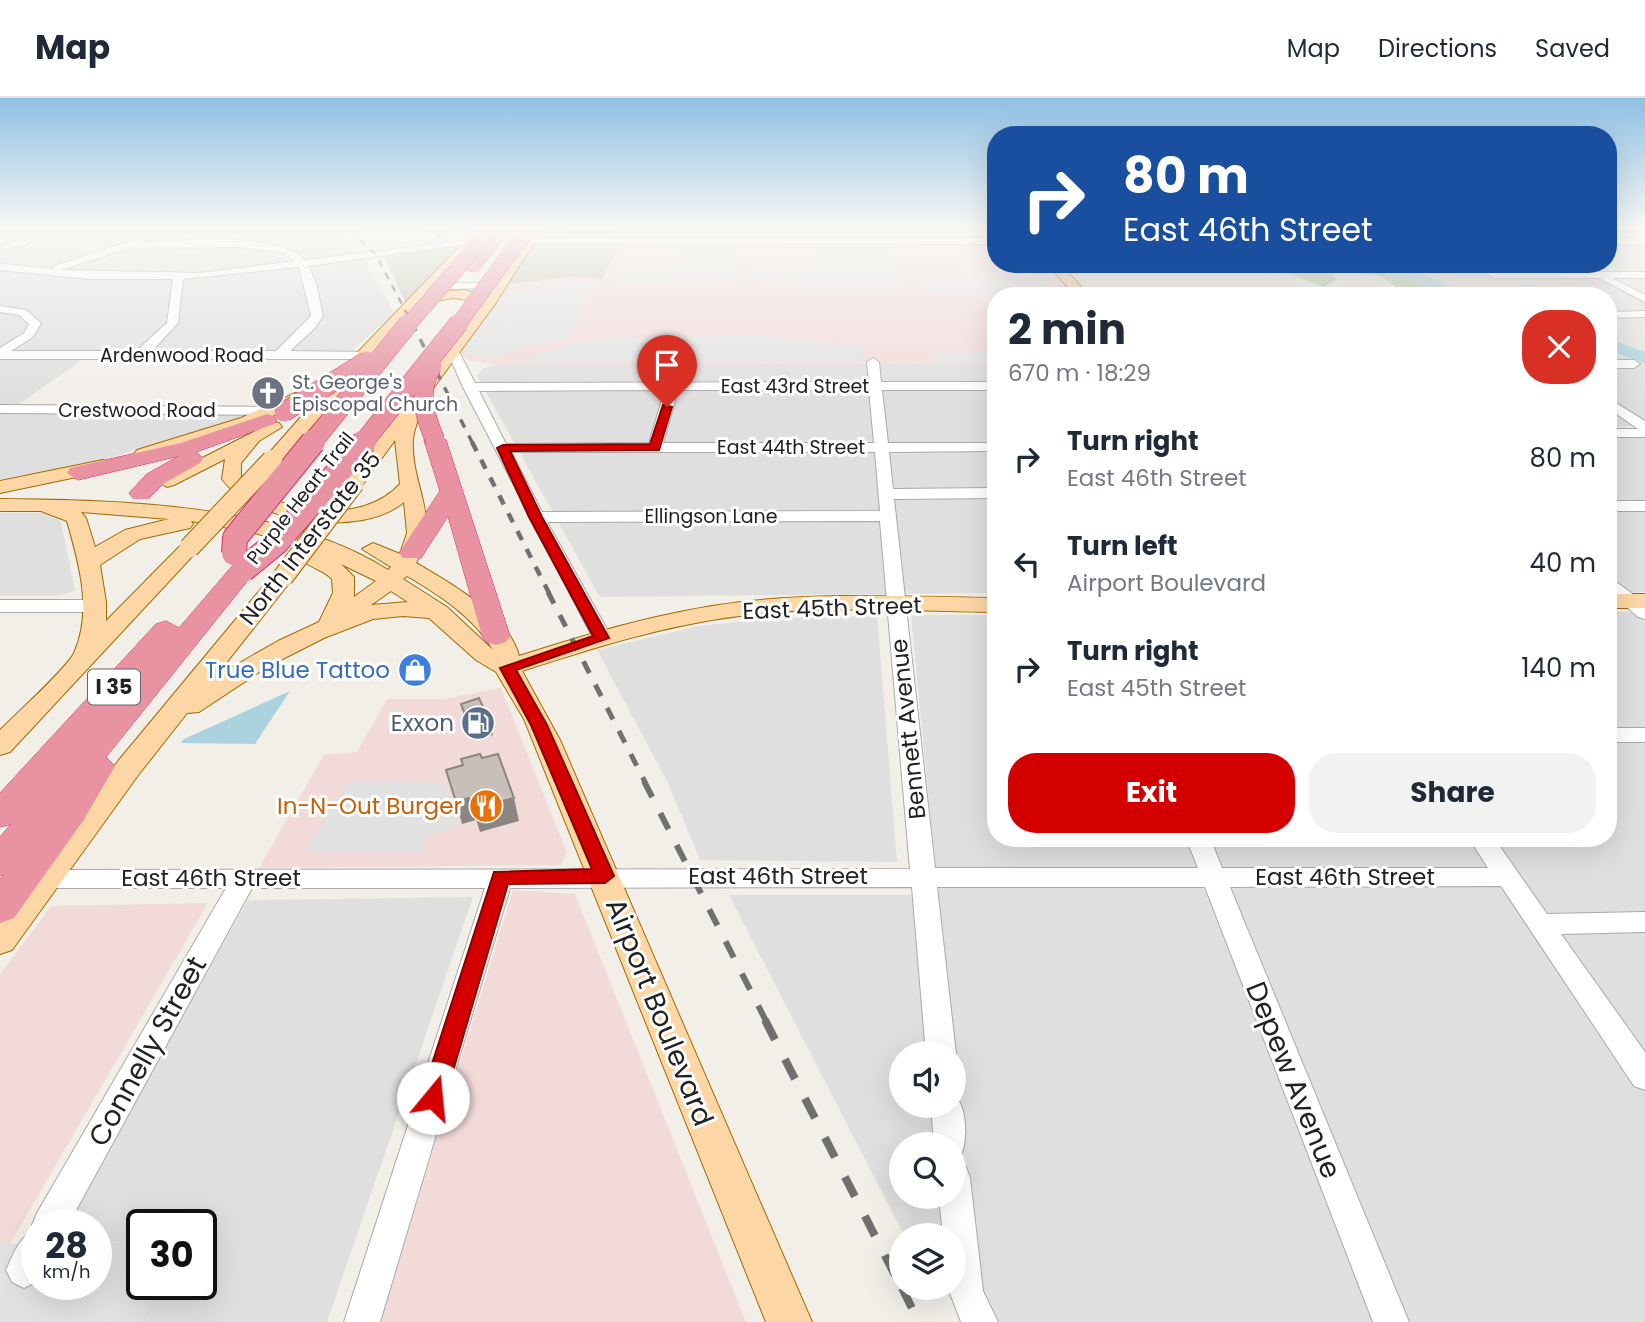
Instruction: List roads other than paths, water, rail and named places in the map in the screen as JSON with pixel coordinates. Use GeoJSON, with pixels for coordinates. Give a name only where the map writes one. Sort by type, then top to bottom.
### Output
{"type":"FeatureCollection","features":[{"type":"Feature","properties":{"kind":"highway","name":"Purple Heart Trail"},"geometry":{"type":"LineString","coordinates":[[235,561],[235,538],[441,287]]}},
{"type":"Feature","properties":{"kind":"highway","name":"Purple Heart Trail"},"geometry":{"type":"LineString","coordinates":[[0,816],[485,287]]}},
{"type":"Feature","properties":{"kind":"highway","name":"Purple Heart Trail"},"geometry":{"type":"LineString","coordinates":[[0,862],[100,740],[235,561],[277,542],[454,339],[492,287]]}},
{"type":"Feature","properties":{"kind":"highway"},"geometry":{"type":"LineString","coordinates":[[141,493],[155,479],[270,420],[362,365],[410,322]]}},
{"type":"Feature","properties":{"kind":"highway"},"geometry":{"type":"LineString","coordinates":[[454,339],[421,387],[423,407],[489,607],[496,636]]}},
{"type":"Feature","properties":{"kind":"highway"},"geometry":{"type":"LineString","coordinates":[[78,473],[187,448],[270,420]]}},
{"type":"Feature","properties":{"kind":"highway"},"geometry":{"type":"LineString","coordinates":[[403,565],[451,492]]}},
{"type":"Feature","properties":{"kind":"highway"},"geometry":{"type":"LineString","coordinates":[[0,908],[71,813],[98,769],[100,740]]}},
{"type":"Feature","properties":{"kind":"main road"},"geometry":{"type":"LineString","coordinates":[[0,746],[272,460],[363,355],[429,287]]}},
{"type":"Feature","properties":{"kind":"main road"},"geometry":{"type":"LineString","coordinates":[[415,301],[451,295],[477,295],[484,287]]}},
{"type":"Feature","properties":{"kind":"main road","name":"North Interstate 35"},"geometry":{"type":"LineString","coordinates":[[0,941],[159,730],[282,577],[414,404],[487,287]]}},
{"type":"Feature","properties":{"kind":"main road"},"geometry":{"type":"LineString","coordinates":[[363,355],[270,420],[232,462],[232,479],[246,493],[279,508],[315,514],[362,514],[388,505],[410,484]]}},
{"type":"Feature","properties":{"kind":"main road"},"geometry":{"type":"LineString","coordinates":[[270,420],[325,399]]}},
{"type":"Feature","properties":{"kind":"main road"},"geometry":{"type":"LineString","coordinates":[[159,730],[216,686],[330,625],[403,565],[418,515],[410,484],[404,438],[414,404]]}},
{"type":"Feature","properties":{"kind":"main road"},"geometry":{"type":"LineString","coordinates":[[0,488],[78,473]]}},
{"type":"Feature","properties":{"kind":"main road","name":"Airport Boulevard"},"geometry":{"type":"LineString","coordinates":[[0,488],[141,493],[232,507],[309,526],[361,543],[403,565],[476,615],[496,636],[506,649],[507,668],[539,725],[605,876],[789,1322]]}},
{"type":"Feature","properties":{"kind":"main road"},"geometry":{"type":"LineString","coordinates":[[90,563],[99,525],[118,507],[141,493]]}},
{"type":"Feature","properties":{"kind":"main road","name":"Airport Boulevard"},"geometry":{"type":"LineString","coordinates":[[0,505],[118,507],[186,513],[284,533],[345,555],[403,565],[441,612],[484,655],[507,668]]}},
{"type":"Feature","properties":{"kind":"main road"},"geometry":{"type":"LineString","coordinates":[[23,505],[64,511],[76,518],[90,563],[97,606],[95,631],[83,660]]}},
{"type":"Feature","properties":{"kind":"main road"},"geometry":{"type":"LineString","coordinates":[[90,563],[120,538],[148,528],[189,524],[220,530],[314,558],[337,569],[345,586],[330,625]]}},
{"type":"Feature","properties":{"kind":"main road","name":"East 45th Street"},"geometry":{"type":"LineString","coordinates":[[507,668],[653,624],[742,609],[790,604],[987,605]]}},
{"type":"Feature","properties":{"kind":"main road"},"geometry":{"type":"LineString","coordinates":[[330,625],[390,609],[441,612]]}},
{"type":"Feature","properties":{"kind":"street"},"geometry":{"type":"LineString","coordinates":[[139,355],[158,341],[176,318],[178,287]]}},
{"type":"Feature","properties":{"kind":"street"},"geometry":{"type":"LineString","coordinates":[[279,355],[310,327],[317,316],[309,287]]}},
{"type":"Feature","properties":{"kind":"street"},"geometry":{"type":"LineString","coordinates":[[429,287],[436,290],[450,287]]}},
{"type":"Feature","properties":{"kind":"street"},"geometry":{"type":"LineString","coordinates":[[1622,287],[1645,299]]}},
{"type":"Feature","properties":{"kind":"street"},"geometry":{"type":"LineString","coordinates":[[0,309],[22,312],[35,323],[29,335],[0,354]]}},
{"type":"Feature","properties":{"kind":"street"},"geometry":{"type":"LineString","coordinates":[[1617,314],[1645,314]]}},
{"type":"Feature","properties":{"kind":"street"},"geometry":{"type":"LineString","coordinates":[[454,339],[460,368],[469,387],[601,638]]}},
{"type":"Feature","properties":{"kind":"street","name":"Ardenwood Road"},"geometry":{"type":"LineString","coordinates":[[0,354],[363,355]]}},
{"type":"Feature","properties":{"kind":"street","name":"Bennett Avenue"},"geometry":{"type":"LineString","coordinates":[[873,362],[940,1041]]}},
{"type":"Feature","properties":{"kind":"street"},"geometry":{"type":"LineString","coordinates":[[1617,364],[1634,364]]}},
{"type":"Feature","properties":{"kind":"street","name":"East 43rd Street"},"geometry":{"type":"LineString","coordinates":[[469,387],[987,386]]}},
{"type":"Feature","properties":{"kind":"street"},"geometry":{"type":"LineString","coordinates":[[655,447],[673,387]]}},
{"type":"Feature","properties":{"kind":"street"},"geometry":{"type":"LineString","coordinates":[[1617,408],[1645,427]]}},
{"type":"Feature","properties":{"kind":"street","name":"Crestwood Road"},"geometry":{"type":"LineString","coordinates":[[0,409],[270,420]]}},
{"type":"Feature","properties":{"kind":"street"},"geometry":{"type":"LineString","coordinates":[[1617,433],[1645,433]]}},
{"type":"Feature","properties":{"kind":"street","name":"East 44th Street"},"geometry":{"type":"LineString","coordinates":[[503,448],[987,447]]}},
{"type":"Feature","properties":{"kind":"street"},"geometry":{"type":"LineString","coordinates":[[884,494],[987,494]]}},
{"type":"Feature","properties":{"kind":"street"},"geometry":{"type":"LineString","coordinates":[[1617,506],[1645,506]]}},
{"type":"Feature","properties":{"kind":"street","name":"Ellingson Lane"},"geometry":{"type":"LineString","coordinates":[[536,517],[887,516]]}},
{"type":"Feature","properties":{"kind":"street"},"geometry":{"type":"LineString","coordinates":[[1617,590],[1632,604]]}},
{"type":"Feature","properties":{"kind":"street"},"geometry":{"type":"LineString","coordinates":[[0,606],[97,606]]}},
{"type":"Feature","properties":{"kind":"street"},"geometry":{"type":"LineString","coordinates":[[1617,734],[1645,735]]}},
{"type":"Feature","properties":{"kind":"street","name":"Depew Avenue"},"geometry":{"type":"LineString","coordinates":[[1201,847],[1391,1322]]}},
{"type":"Feature","properties":{"kind":"street"},"geometry":{"type":"LineString","coordinates":[[1487,847],[1645,1077]]}},
{"type":"Feature","properties":{"kind":"street","name":"East 46th Street"},"geometry":{"type":"LineString","coordinates":[[47,879],[605,876],[1508,877]]}},
{"type":"Feature","properties":{"kind":"street"},"geometry":{"type":"LineString","coordinates":[[362,1322],[501,877]]}},
{"type":"Feature","properties":{"kind":"street","name":"Connelly Street"},"geometry":{"type":"LineString","coordinates":[[58,1209],[245,878]]}},
{"type":"Feature","properties":{"kind":"street"},"geometry":{"type":"LineString","coordinates":[[1540,924],[1645,922]]}},
{"type":"Feature","properties":{"kind":"street"},"geometry":{"type":"LineString","coordinates":[[959,1209],[973,1308]]}},
{"type":"Feature","properties":{"kind":"water"},"geometry":{"type":"Polygon","coordinates":[[[290,691],[255,744],[181,743],[184,739],[290,691]]]}},
{"type":"Feature","properties":{"kind":"waterway"},"geometry":{"type":"LineString","coordinates":[[1617,347],[1645,358]]}},
{"type":"Feature","properties":{"kind":"railway"},"geometry":{"type":"LineString","coordinates":[[393,287],[413,325]]}},
{"type":"Feature","properties":{"kind":"railway"},"geometry":{"type":"LineString","coordinates":[[412,323],[473,444]]}},
{"type":"Feature","properties":{"kind":"railway"},"geometry":{"type":"LineString","coordinates":[[472,442],[549,593]]}},
{"type":"Feature","properties":{"kind":"railway"},"geometry":{"type":"LineString","coordinates":[[548,592],[645,782]]}},
{"type":"Feature","properties":{"kind":"railway"},"geometry":{"type":"LineString","coordinates":[[644,781],[766,1021]]}},
{"type":"Feature","properties":{"kind":"railway"},"geometry":{"type":"LineString","coordinates":[[765,1020],[889,1263]]}},
{"type":"Feature","properties":{"kind":"railway"},"geometry":{"type":"LineString","coordinates":[[908,1300],[919,1322]]}},
{"type":"Feature","properties":{"kind":"place","name":"St. George's Episcopal Church"},"geometry":{"type":"Point","coordinates":[268,393]}},
{"type":"Feature","properties":{"kind":"place","name":"True Blue Tattoo"},"geometry":{"type":"Point","coordinates":[415,670]}},
{"type":"Feature","properties":{"kind":"place","name":"Exxon"},"geometry":{"type":"Point","coordinates":[478,723]}},
{"type":"Feature","properties":{"kind":"place","name":"In-N-Out Burger"},"geometry":{"type":"Point","coordinates":[486,806]}}]}
